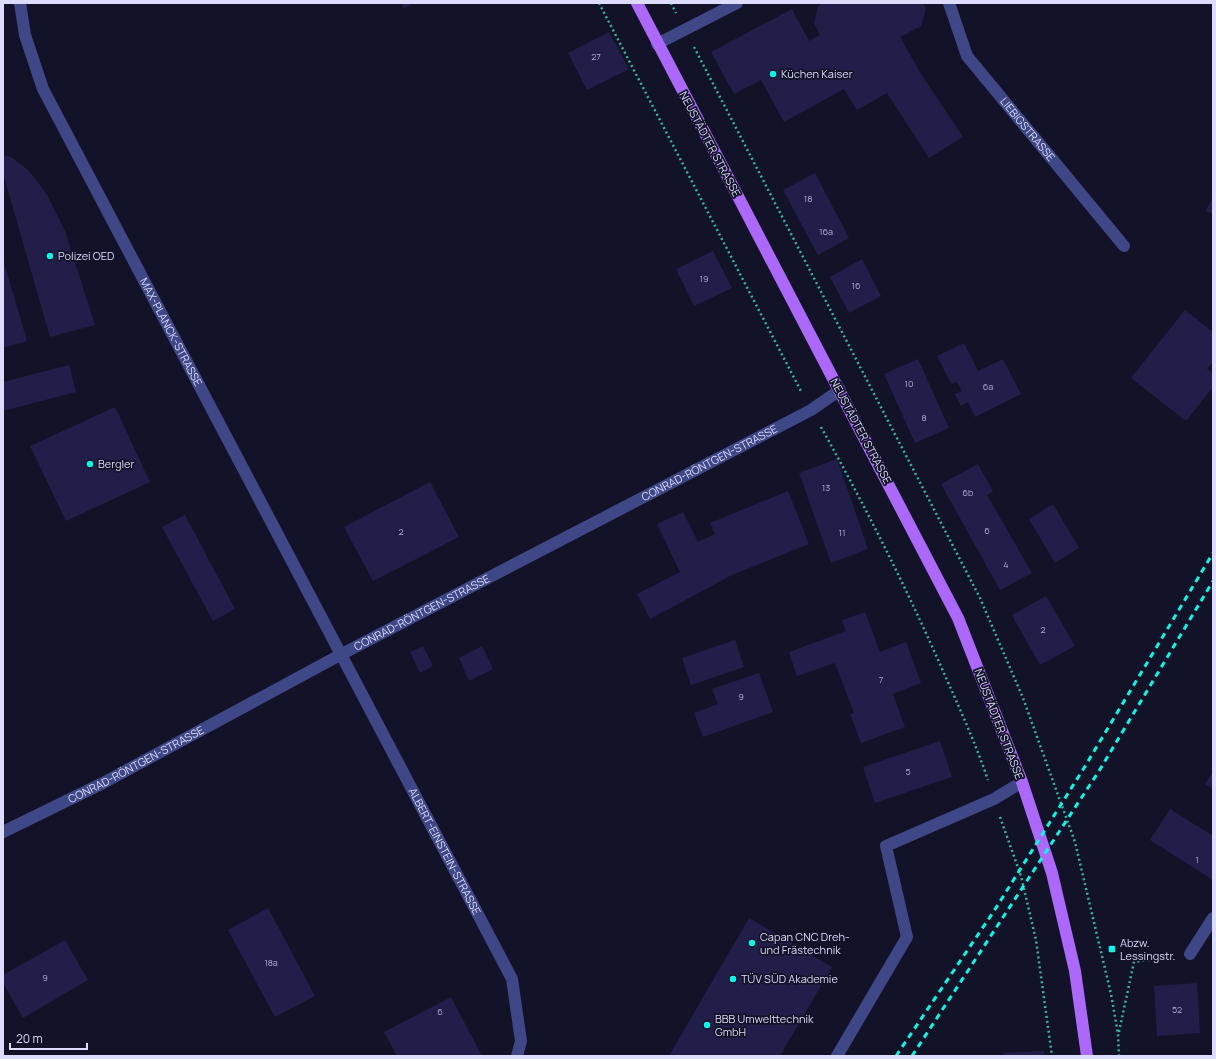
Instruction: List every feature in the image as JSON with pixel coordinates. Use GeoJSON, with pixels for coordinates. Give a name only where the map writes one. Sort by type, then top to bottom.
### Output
{"type":"FeatureCollection","features":[{"type":"Feature","properties":{"kind":"main road","name":"NEUSTÄDTER STRASSE"},"geometry":{"type":"LineString","coordinates":[[637,3],[657,44],[840,390],[958,618],[1022,782],[1052,873],[1075,970],[1087,1056]]}},
{"type":"Feature","properties":{"kind":"street","name":"MAX-PLANCK-STRASSE"},"geometry":{"type":"LineString","coordinates":[[20,3],[25,35],[43,89],[340,655]]}},
{"type":"Feature","properties":{"kind":"street"},"geometry":{"type":"LineString","coordinates":[[657,44],[737,3]]}},
{"type":"Feature","properties":{"kind":"street","name":"LIEBIGSTRASSE"},"geometry":{"type":"LineString","coordinates":[[948,3],[966,56],[1124,246]]}},
{"type":"Feature","properties":{"kind":"street","name":"CONRAD-RÖNTGEN-STRASSE"},"geometry":{"type":"LineString","coordinates":[[3,832],[103,783],[340,655],[811,410],[840,390]]}},
{"type":"Feature","properties":{"kind":"street","name":"ALBERT-EINSTEIN-STRASSE"},"geometry":{"type":"LineString","coordinates":[[340,655],[512,979],[520,1041],[517,1056]]}},
{"type":"Feature","properties":{"kind":"street"},"geometry":{"type":"LineString","coordinates":[[837,1056],[906,937],[886,846],[994,799],[1022,782]]}},
{"type":"Feature","properties":{"kind":"street"},"geometry":{"type":"LineString","coordinates":[[1190,954],[1213,918]]}},
{"type":"Feature","properties":{"kind":"path"},"geometry":{"type":"LineString","coordinates":[[599,3],[811,410],[861,499],[924,626],[978,751],[1021,876],[1033,926],[1052,1056]]}},
{"type":"Feature","properties":{"kind":"path"},"geometry":{"type":"LineString","coordinates":[[1118,1034],[1134,962],[1190,954]]}},
{"type":"Feature","properties":{"kind":"building"},"geometry":{"type":"Polygon","coordinates":[[[401,3],[414,3],[404,8],[401,3]]]}},
{"type":"Feature","properties":{"kind":"building"},"geometry":{"type":"Polygon","coordinates":[[[822,3],[923,3],[926,9],[921,26],[900,37],[921,74],[963,137],[929,158],[887,93],[857,110],[844,89],[784,122],[761,80],[734,94],[711,52],[792,9],[809,41],[820,35],[814,23],[818,6],[822,3]]]}},
{"type":"Feature","properties":{"kind":"building"},"geometry":{"type":"Polygon","coordinates":[[[609,32],[629,69],[587,90],[568,53],[609,32]]]}},
{"type":"Feature","properties":{"kind":"building","name":"Polizei OED"},"geometry":{"type":"Polygon","coordinates":[[[3,155],[11,157],[28,170],[46,193],[65,231],[95,325],[50,337],[3,173],[3,155]]]}},
{"type":"Feature","properties":{"kind":"building"},"geometry":{"type":"Polygon","coordinates":[[[815,173],[849,238],[818,255],[783,190],[815,173]]]}},
{"type":"Feature","properties":{"kind":"building"},"geometry":{"type":"Polygon","coordinates":[[[1213,196],[1213,214],[1206,211],[1213,196]]]}},
{"type":"Feature","properties":{"kind":"building"},"geometry":{"type":"Polygon","coordinates":[[[713,251],[732,288],[694,306],[676,269],[713,251]]]}},
{"type":"Feature","properties":{"kind":"building"},"geometry":{"type":"Polygon","coordinates":[[[3,259],[27,341],[3,348],[3,259]]]}},
{"type":"Feature","properties":{"kind":"building"},"geometry":{"type":"Polygon","coordinates":[[[862,259],[881,296],[849,313],[830,277],[862,259]]]}},
{"type":"Feature","properties":{"kind":"building"},"geometry":{"type":"Polygon","coordinates":[[[1185,310],[1213,332],[1213,362],[1207,369],[1213,373],[1213,387],[1186,421],[1131,378],[1185,310]]]}},
{"type":"Feature","properties":{"kind":"building"},"geometry":{"type":"Polygon","coordinates":[[[964,343],[978,371],[1003,359],[1021,394],[975,417],[968,402],[961,406],[955,394],[962,391],[957,382],[951,384],[937,356],[964,343]]]}},
{"type":"Feature","properties":{"kind":"building"},"geometry":{"type":"Polygon","coordinates":[[[918,359],[949,428],[915,443],[884,374],[918,359]]]}},
{"type":"Feature","properties":{"kind":"building"},"geometry":{"type":"Polygon","coordinates":[[[69,365],[76,392],[3,411],[3,382],[69,365]]]}},
{"type":"Feature","properties":{"kind":"building","name":"Bergler"},"geometry":{"type":"Polygon","coordinates":[[[115,407],[150,482],[66,521],[30,446],[115,407]]]}},
{"type":"Feature","properties":{"kind":"building"},"geometry":{"type":"Polygon","coordinates":[[[837,459],[868,549],[831,563],[799,473],[837,459]]]}},
{"type":"Feature","properties":{"kind":"building"},"geometry":{"type":"Polygon","coordinates":[[[978,464],[993,491],[987,495],[1032,573],[1000,590],[941,484],[978,464]]]}},
{"type":"Feature","properties":{"kind":"building"},"geometry":{"type":"Polygon","coordinates":[[[430,482],[459,537],[373,581],[344,527],[430,482]]]}},
{"type":"Feature","properties":{"kind":"building"},"geometry":{"type":"Polygon","coordinates":[[[788,491],[809,544],[732,575],[650,619],[637,594],[680,572],[657,524],[683,512],[698,542],[715,534],[710,523],[788,491]]]}},
{"type":"Feature","properties":{"kind":"building"},"geometry":{"type":"Polygon","coordinates":[[[1053,504],[1079,548],[1055,563],[1029,519],[1053,504]]]}},
{"type":"Feature","properties":{"kind":"building"},"geometry":{"type":"Polygon","coordinates":[[[185,515],[235,609],[213,621],[162,527],[185,515]]]}},
{"type":"Feature","properties":{"kind":"building"},"geometry":{"type":"Polygon","coordinates":[[[1046,596],[1075,646],[1040,665],[1012,615],[1046,596]]]}},
{"type":"Feature","properties":{"kind":"building"},"geometry":{"type":"Polygon","coordinates":[[[865,612],[880,652],[906,642],[921,683],[893,694],[905,727],[861,743],[850,714],[854,713],[835,663],[797,676],[789,652],[846,631],[842,620],[865,612]]]}},
{"type":"Feature","properties":{"kind":"building"},"geometry":{"type":"Polygon","coordinates":[[[735,640],[744,667],[691,685],[682,658],[735,640]]]}},
{"type":"Feature","properties":{"kind":"building"},"geometry":{"type":"Polygon","coordinates":[[[423,646],[433,666],[420,673],[410,652],[423,646]]]}},
{"type":"Feature","properties":{"kind":"building"},"geometry":{"type":"Polygon","coordinates":[[[482,646],[493,669],[469,681],[459,658],[482,646]]]}},
{"type":"Feature","properties":{"kind":"building"},"geometry":{"type":"Polygon","coordinates":[[[759,673],[773,712],[703,737],[694,713],[718,704],[712,689],[759,673]]]}},
{"type":"Feature","properties":{"kind":"building"},"geometry":{"type":"Polygon","coordinates":[[[940,741],[952,777],[875,803],[863,767],[940,741]]]}},
{"type":"Feature","properties":{"kind":"building"},"geometry":{"type":"Polygon","coordinates":[[[1213,772],[1213,789],[1205,784],[1213,772]]]}},
{"type":"Feature","properties":{"kind":"building"},"geometry":{"type":"Polygon","coordinates":[[[1170,809],[1213,836],[1213,880],[1150,840],[1170,809]]]}},
{"type":"Feature","properties":{"kind":"building"},"geometry":{"type":"Polygon","coordinates":[[[268,908],[315,996],[275,1017],[228,930],[268,908]]]}},
{"type":"Feature","properties":{"kind":"building"},"geometry":{"type":"Polygon","coordinates":[[[749,918],[832,967],[780,1056],[669,1056],[749,918]]]}},
{"type":"Feature","properties":{"kind":"building"},"geometry":{"type":"Polygon","coordinates":[[[65,940],[88,980],[23,1018],[3,983],[3,975],[65,940]]]}},
{"type":"Feature","properties":{"kind":"building"},"geometry":{"type":"Polygon","coordinates":[[[1197,983],[1200,1033],[1157,1036],[1154,986],[1197,983]]]}},
{"type":"Feature","properties":{"kind":"building"},"geometry":{"type":"Polygon","coordinates":[[[451,997],[482,1056],[397,1056],[384,1032],[451,997]]]}},
{"type":"Feature","properties":{"kind":"building"},"geometry":{"type":"Polygon","coordinates":[[[1044,1051],[1044,1056],[1004,1056],[1003,1053],[1044,1051]]]}},
{"type":"Feature","properties":{"kind":"railway"},"geometry":{"type":"LineString","coordinates":[[896,1056],[994,911],[1084,768],[1213,553]]}},
{"type":"Feature","properties":{"kind":"railway"},"geometry":{"type":"LineString","coordinates":[[912,1056],[1099,771],[1213,581]]}},
{"type":"Feature","properties":{"kind":"place","name":"Küchen Kaiser"},"geometry":{"type":"Point","coordinates":[773,74]}},
{"type":"Feature","properties":{"kind":"place","name":"Polizei OED"},"geometry":{"type":"Point","coordinates":[50,256]}},
{"type":"Feature","properties":{"kind":"place","name":"Bergler"},"geometry":{"type":"Point","coordinates":[90,464]}},
{"type":"Feature","properties":{"kind":"place","name":"Capan CNC Dreh- und Frästechnik"},"geometry":{"type":"Point","coordinates":[752,943]}},
{"type":"Feature","properties":{"kind":"place","name":"Abzw. Lessingstr."},"geometry":{"type":"Point","coordinates":[1112,949]}},
{"type":"Feature","properties":{"kind":"place","name":"TÜV SÜD Akademie"},"geometry":{"type":"Point","coordinates":[733,979]}},
{"type":"Feature","properties":{"kind":"place","name":"BBB Umwelttechnik GmbH"},"geometry":{"type":"Point","coordinates":[707,1025]}}]}
